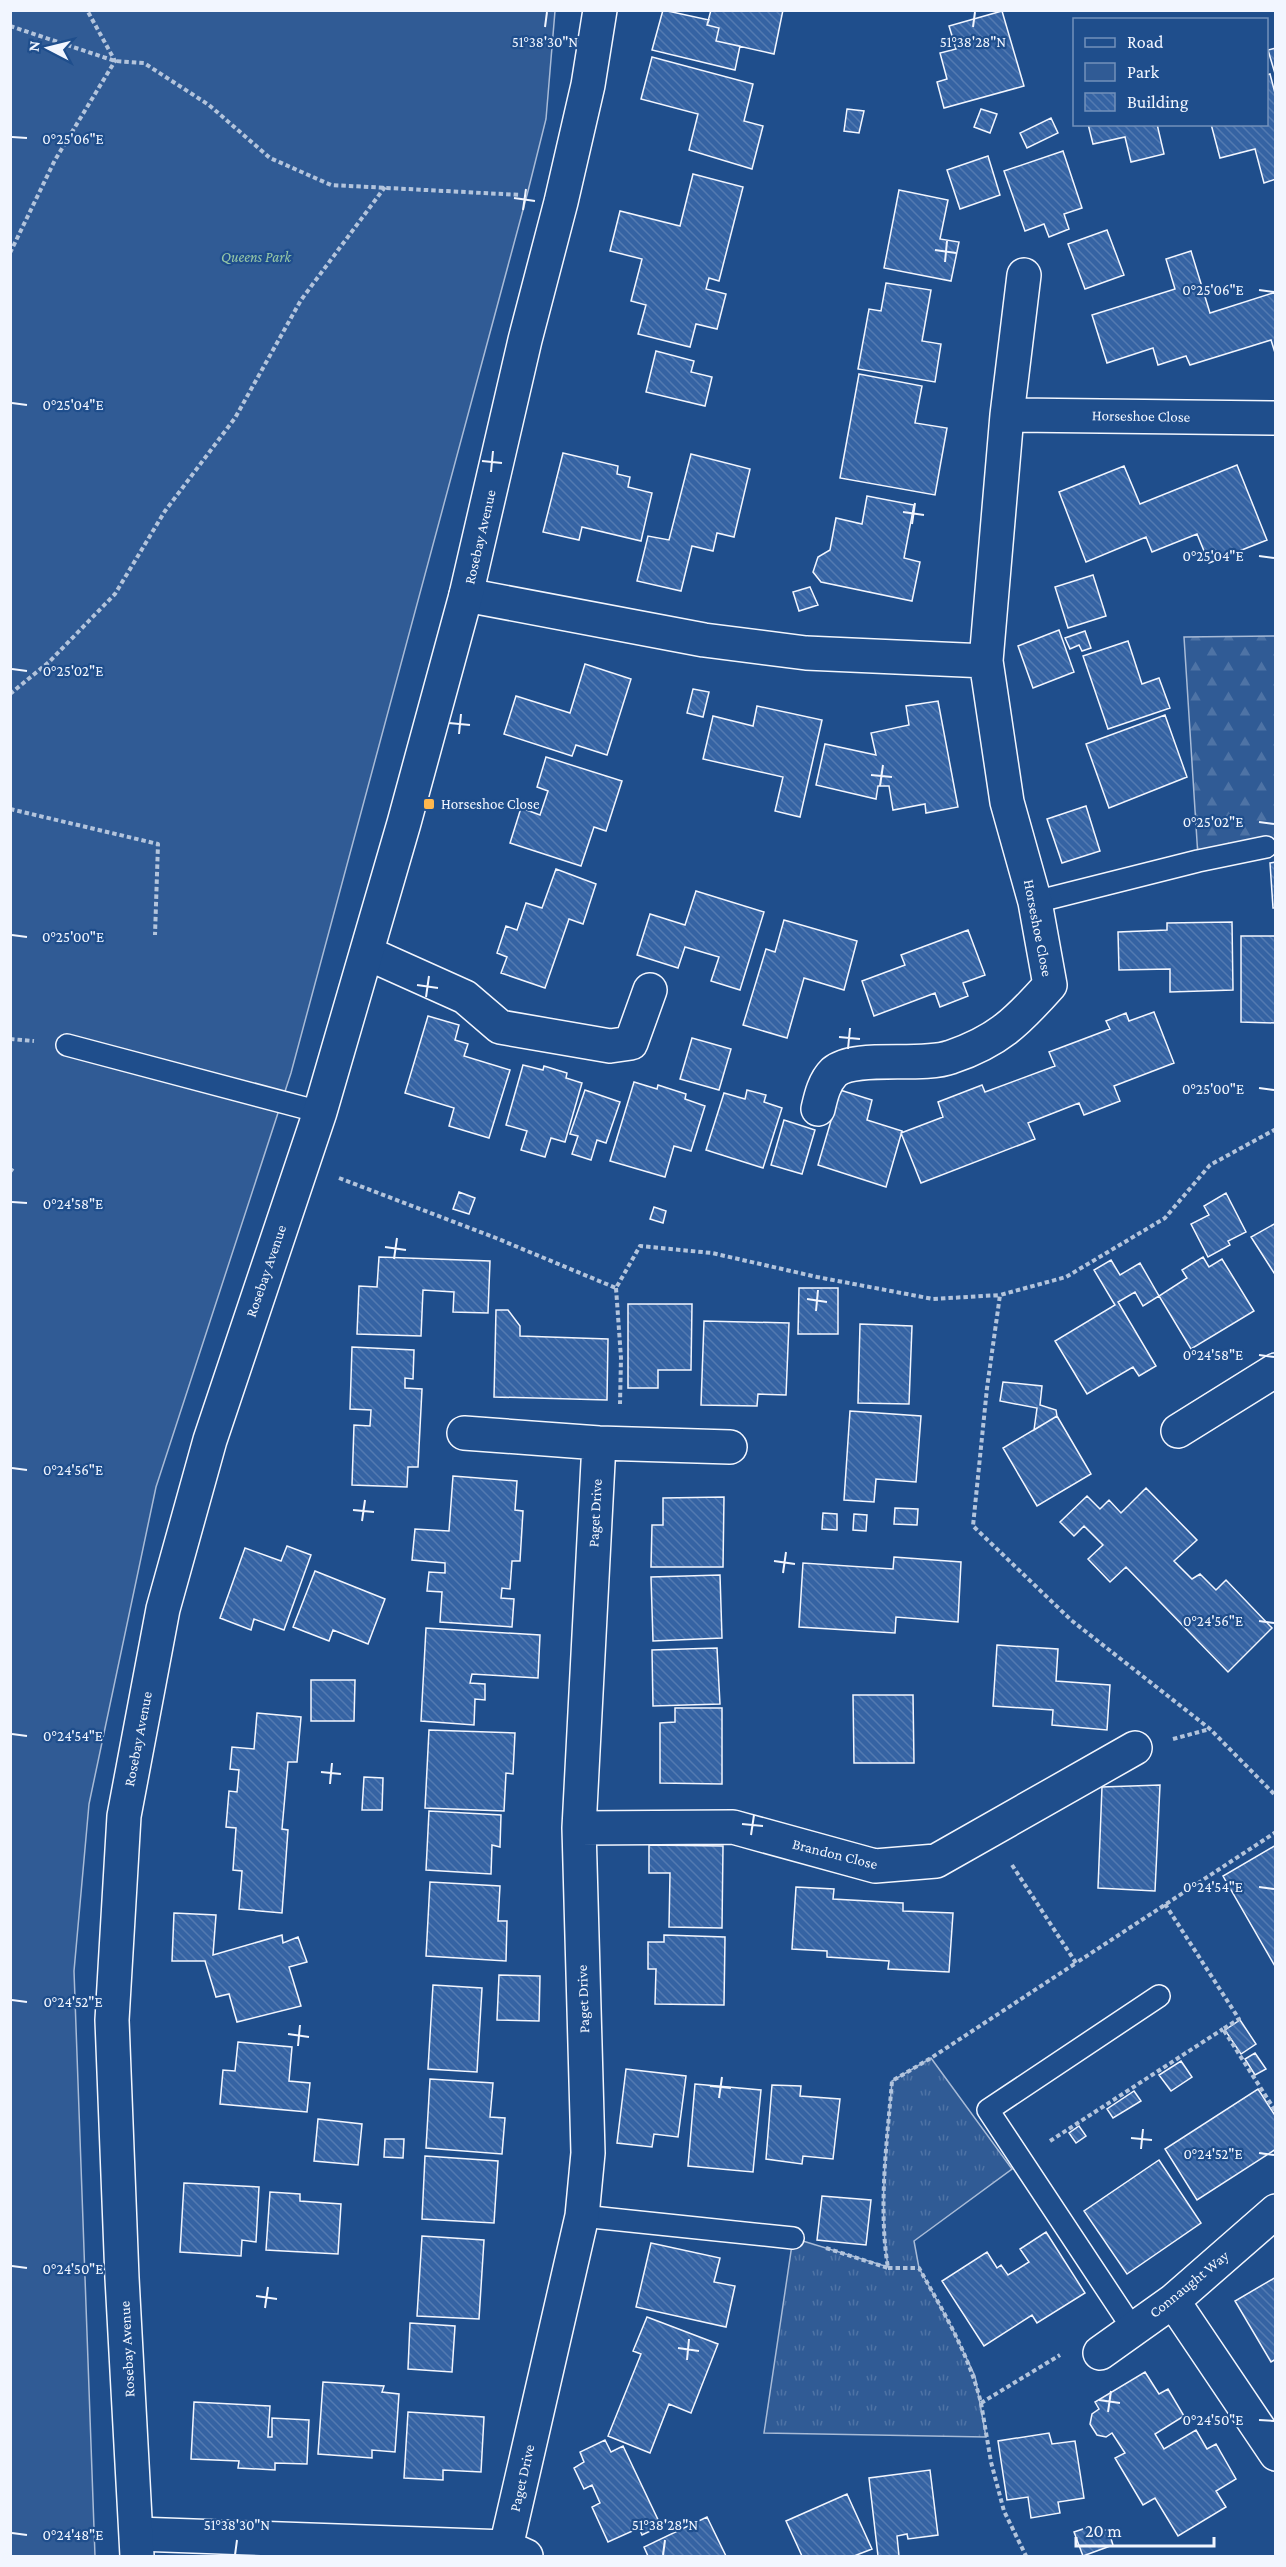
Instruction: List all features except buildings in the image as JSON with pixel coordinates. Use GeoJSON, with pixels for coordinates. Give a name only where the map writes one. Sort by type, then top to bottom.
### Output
{"type":"FeatureCollection","features":[{"type":"Feature","properties":{"kind":"street","name":"Rosebay Avenue"},"geometry":{"type":"LineString","coordinates":[[137,2545],[122,2278],[112,2020],[124,1816],[163,1609],[210,1440],[320,1112],[367,953],[466,595],[525,340],[561,202],[588,85],[600,10]]}},
{"type":"Feature","properties":{"kind":"street","name":"Horseshoe Close"},"geometry":{"type":"LineString","coordinates":[[818,1109],[823,1088],[833,1073],[847,1064],[912,1062],[948,1058],[982,1045],[1008,1029],[1050,986],[1035,902],[1007,802],[986,661],[1007,415],[1024,275]]}},
{"type":"Feature","properties":{"kind":"street","name":"Horseshoe Close"},"geometry":{"type":"LineString","coordinates":[[1007,415],[1275,418]]}},
{"type":"Feature","properties":{"kind":"street"},"geometry":{"type":"LineString","coordinates":[[466,595],[704,640],[783,650],[986,661]]}},
{"type":"Feature","properties":{"kind":"street"},"geometry":{"type":"LineString","coordinates":[[367,953],[465,997],[500,1027],[610,1046],[631,1043],[650,990]]}},
{"type":"Feature","properties":{"kind":"street"},"geometry":{"type":"LineString","coordinates":[[1178,1431],[1275,1370]]}},
{"type":"Feature","properties":{"kind":"street"},"geometry":{"type":"LineString","coordinates":[[464,1433],[598,1443],[730,1448]]}},
{"type":"Feature","properties":{"kind":"street","name":"Paget Drive"},"geometry":{"type":"LineString","coordinates":[[516,2552],[582,2216],[588,2153],[579,1828],[598,1443]]}},
{"type":"Feature","properties":{"kind":"street","name":"Brandon Close"},"geometry":{"type":"LineString","coordinates":[[579,1828],[733,1827],[875,1866],[936,1861],[1135,1748]]}},
{"type":"Feature","properties":{"kind":"street","name":"Connaught Way"},"geometry":{"type":"LineString","coordinates":[[1100,2353],[1173,2301],[1275,2211]]}},
{"type":"Feature","properties":{"kind":"street"},"geometry":{"type":"LineString","coordinates":[[1173,2301],[1275,2454]]}},
{"type":"Feature","properties":{"kind":"street"},"geometry":{"type":"LineString","coordinates":[[137,2545],[516,2552]]}},
{"type":"Feature","properties":{"kind":"lane"},"geometry":{"type":"LineString","coordinates":[[1035,902],[1198,861],[1266,847]]}},
{"type":"Feature","properties":{"kind":"lane"},"geometry":{"type":"LineString","coordinates":[[68,1044],[320,1112]]}},
{"type":"Feature","properties":{"kind":"lane"},"geometry":{"type":"LineString","coordinates":[[1133,2329],[988,2110],[1159,1996]]}},
{"type":"Feature","properties":{"kind":"lane"},"geometry":{"type":"LineString","coordinates":[[582,2216],[793,2238]]}},
{"type":"Feature","properties":{"kind":"path"},"geometry":{"type":"LineString","coordinates":[[87,10],[115,61]]}},
{"type":"Feature","properties":{"kind":"path"},"geometry":{"type":"LineString","coordinates":[[10,26],[115,61],[144,63],[209,105],[270,158],[331,185],[527,195],[561,202]]}},
{"type":"Feature","properties":{"kind":"path"},"geometry":{"type":"LineString","coordinates":[[10,253],[55,160],[115,61]]}},
{"type":"Feature","properties":{"kind":"path"},"geometry":{"type":"LineString","coordinates":[[10,694],[49,662],[115,594],[165,511],[235,418],[301,300],[385,187]]}},
{"type":"Feature","properties":{"kind":"path"},"geometry":{"type":"LineString","coordinates":[[10,809],[158,844],[155,935]]}},
{"type":"Feature","properties":{"kind":"path"},"geometry":{"type":"LineString","coordinates":[[598,1443],[620,1418],[621,1358],[616,1288],[640,1246],[712,1252],[817,1277],[933,1299],[1000,1295],[1066,1277],[1165,1218],[1210,1165],[1275,1130]]}},
{"type":"Feature","properties":{"kind":"path"},"geometry":{"type":"LineString","coordinates":[[302,1164],[496,1238],[616,1288]]}},
{"type":"Feature","properties":{"kind":"path"},"geometry":{"type":"LineString","coordinates":[[1000,1295],[987,1388],[973,1526],[1071,1620],[1210,1729],[1275,1796]]}},
{"type":"Feature","properties":{"kind":"path"},"geometry":{"type":"LineString","coordinates":[[990,1830],[1076,1963]]}},
{"type":"Feature","properties":{"kind":"path"},"geometry":{"type":"LineString","coordinates":[[888,2268],[885,2249],[885,2165],[892,2081],[931,2058],[1275,1832]]}},
{"type":"Feature","properties":{"kind":"path"},"geometry":{"type":"LineString","coordinates":[[1021,2160],[1239,2019],[1165,1904]]}},
{"type":"Feature","properties":{"kind":"path"},"geometry":{"type":"LineString","coordinates":[[1223,2029],[1275,2112]]}},
{"type":"Feature","properties":{"kind":"path"},"geometry":{"type":"LineString","coordinates":[[793,2238],[888,2268],[919,2268],[975,2376],[991,2462],[1004,2511],[1026,2556]]}},
{"type":"Feature","properties":{"kind":"path"},"geometry":{"type":"LineString","coordinates":[[981,2403],[1088,2338],[1100,2353]]}},
{"type":"Feature","properties":{"kind":"green space","name":"Queens Park"},"geometry":{"type":"Polygon","coordinates":[[[11,11],[555,11],[546,119],[527,195],[291,1073],[156,1487],[89,1804],[74,1971],[95,2556],[11,2556],[11,11]]]}},
{"type":"Feature","properties":{"kind":"green space"},"geometry":{"type":"Polygon","coordinates":[[[1275,636],[1275,848],[1198,857],[1184,637],[1275,636]]]}},
{"type":"Feature","properties":{"kind":"green space"},"geometry":{"type":"Polygon","coordinates":[[[931,2058],[1012,2169],[914,2241],[919,2268],[975,2376],[986,2437],[764,2433],[793,2238],[888,2267],[884,2197],[892,2081],[931,2058]]]}},
{"type":"Feature","properties":{"kind":"place","name":"Horseshoe Close"},"geometry":{"type":"Point","coordinates":[429,804]}}]}
